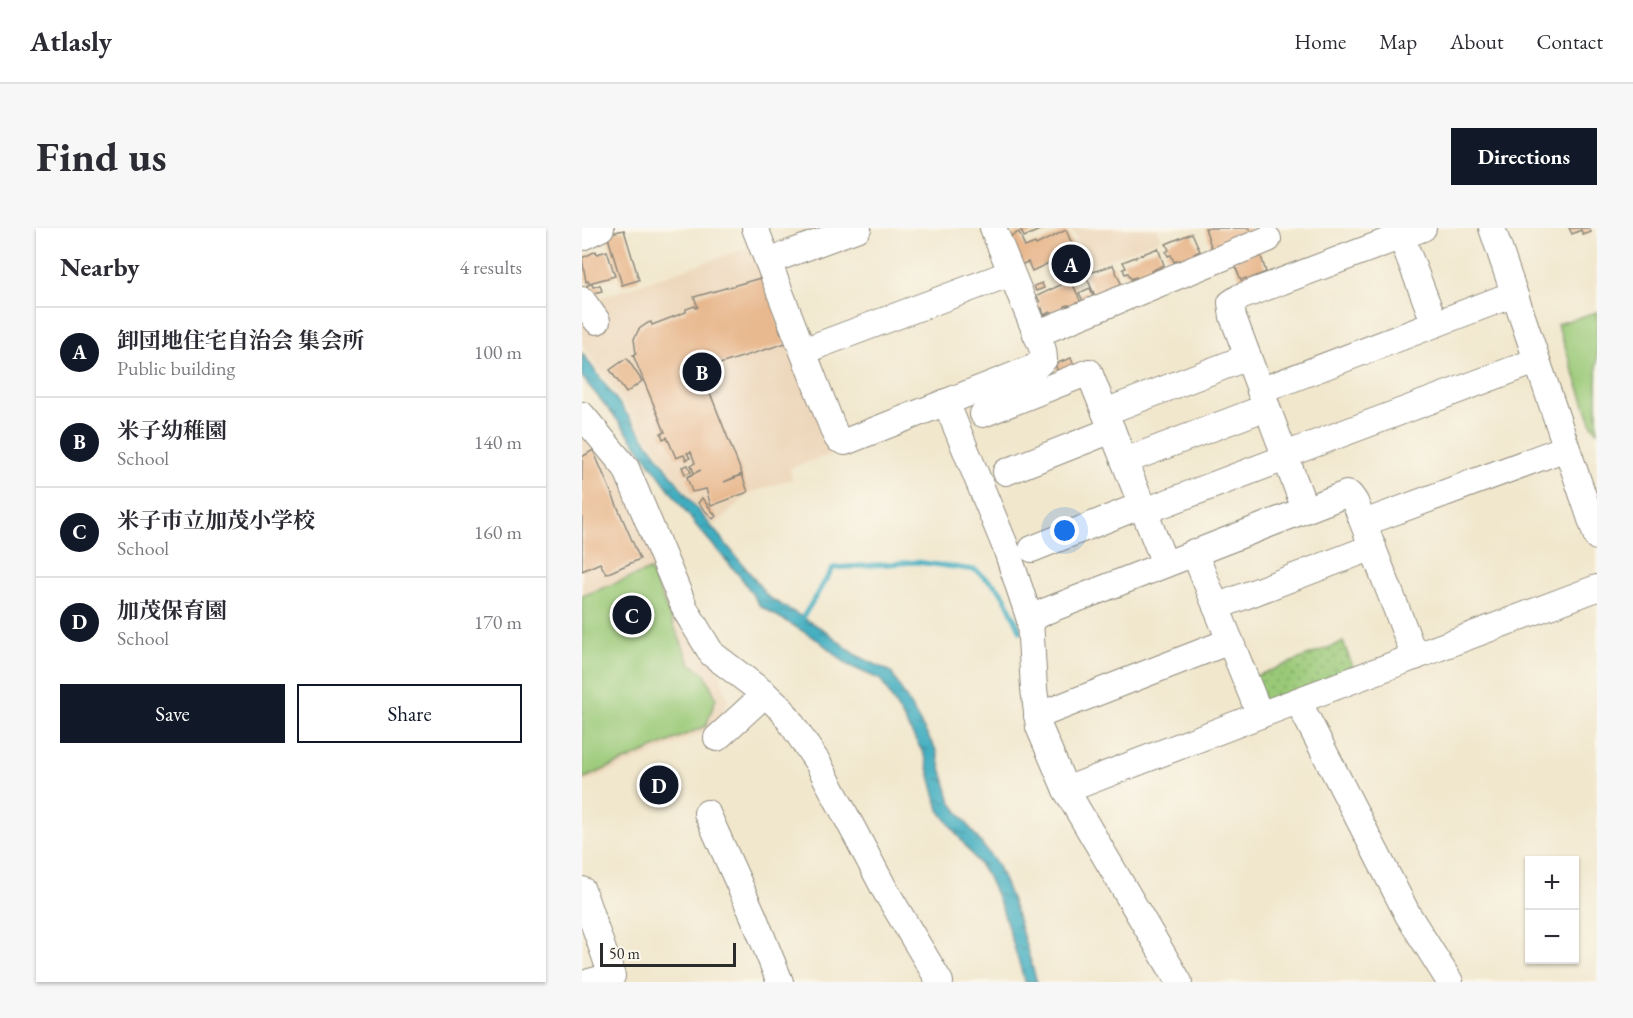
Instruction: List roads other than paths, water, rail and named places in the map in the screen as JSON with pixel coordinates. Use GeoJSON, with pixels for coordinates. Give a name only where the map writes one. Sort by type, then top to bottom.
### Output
{"type":"FeatureCollection","features":[{"type":"Feature","properties":{"kind":"street"},"geometry":{"type":"LineString","coordinates":[[582,237],[601,228]]}},
{"type":"Feature","properties":{"kind":"street"},"geometry":{"type":"LineString","coordinates":[[755,228],[835,434],[842,441],[1038,365],[1045,357],[993,228]]}},
{"type":"Feature","properties":{"kind":"street"},"geometry":{"type":"LineString","coordinates":[[769,261],[858,228]]}},
{"type":"Feature","properties":{"kind":"street"},"geometry":{"type":"LineString","coordinates":[[1492,228],[1597,537]]}},
{"type":"Feature","properties":{"kind":"street"},"geometry":{"type":"LineString","coordinates":[[1305,509],[1230,308],[1231,303],[1412,232],[1435,324]]}},
{"type":"Feature","properties":{"kind":"street"},"geometry":{"type":"LineString","coordinates":[[1036,334],[1268,239]]}},
{"type":"Feature","properties":{"kind":"street"},"geometry":{"type":"LineString","coordinates":[[803,351],[1011,273]]}},
{"type":"Feature","properties":{"kind":"street"},"geometry":{"type":"LineString","coordinates":[[1125,461],[1435,324],[1514,294]]}},
{"type":"Feature","properties":{"kind":"street"},"geometry":{"type":"LineString","coordinates":[[582,300],[597,321]]}},
{"type":"Feature","properties":{"kind":"street"},"geometry":{"type":"LineString","coordinates":[[1006,472],[1109,421],[1248,357]]}},
{"type":"Feature","properties":{"kind":"street"},"geometry":{"type":"LineString","coordinates":[[1032,549],[1536,361]]}},
{"type":"Feature","properties":{"kind":"street"},"geometry":{"type":"LineString","coordinates":[[983,414],[1089,372],[1165,564]]}},
{"type":"Feature","properties":{"kind":"street"},"geometry":{"type":"LineString","coordinates":[[946,402],[1006,548],[1030,620],[1039,727],[1066,790],[1179,982]]}},
{"type":"Feature","properties":{"kind":"street"},"geometry":{"type":"LineString","coordinates":[[582,415],[626,468],[686,611],[712,654],[765,694],[783,711],[818,764],[885,890],[940,982]]}},
{"type":"Feature","properties":{"kind":"street"},"geometry":{"type":"LineString","coordinates":[[1364,523],[1566,448]]}},
{"type":"Feature","properties":{"kind":"street"},"geometry":{"type":"LineString","coordinates":[[1030,620],[1046,611],[1346,494],[1350,495],[1355,502],[1364,523],[1415,657]]}},
{"type":"Feature","properties":{"kind":"street"},"geometry":{"type":"LineString","coordinates":[[1216,607],[1373,547]]}},
{"type":"Feature","properties":{"kind":"street"},"geometry":{"type":"LineString","coordinates":[[1194,552],[1260,714]]}},
{"type":"Feature","properties":{"kind":"street"},"geometry":{"type":"LineString","coordinates":[[1066,790],[1260,714],[1597,588]]}},
{"type":"Feature","properties":{"kind":"street"},"geometry":{"type":"LineString","coordinates":[[1037,716],[1230,641]]}},
{"type":"Feature","properties":{"kind":"street"},"geometry":{"type":"LineString","coordinates":[[717,738],[765,694]]}},
{"type":"Feature","properties":{"kind":"street"},"geometry":{"type":"LineString","coordinates":[[1298,701],[1408,915],[1450,982]]}},
{"type":"Feature","properties":{"kind":"street"},"geometry":{"type":"LineString","coordinates":[[707,813],[780,982]]}},
{"type":"Feature","properties":{"kind":"street"},"geometry":{"type":"LineString","coordinates":[[582,890],[612,976],[589,982]]}},
{"type":"Feature","properties":{"kind":"water"},"geometry":{"type":"Polygon","coordinates":[[[582,353],[693,504],[768,597],[826,631],[854,654],[891,672],[936,750],[951,802],[998,866],[1014,906],[1037,982],[1025,982],[1002,908],[987,875],[939,810],[925,756],[881,680],[848,665],[818,640],[760,606],[743,580],[695,524],[624,428],[582,377],[582,353]]]}},
{"type":"Feature","properties":{"kind":"waterway"},"geometry":{"type":"LineString","coordinates":[[800,622],[833,568],[917,562],[975,570],[997,587],[1004,596],[1021,632]]}},
{"type":"Feature","properties":{"kind":"place","name":"卸団地住宅自治会 集会所"},"geometry":{"type":"Point","coordinates":[1071,264]}},
{"type":"Feature","properties":{"kind":"place","name":"米子幼稚園"},"geometry":{"type":"Point","coordinates":[702,372]}},
{"type":"Feature","properties":{"kind":"place","name":"米子市立加茂小学校"},"geometry":{"type":"Point","coordinates":[632,615]}},
{"type":"Feature","properties":{"kind":"place","name":"加茂保育園"},"geometry":{"type":"Point","coordinates":[659,785]}}]}
